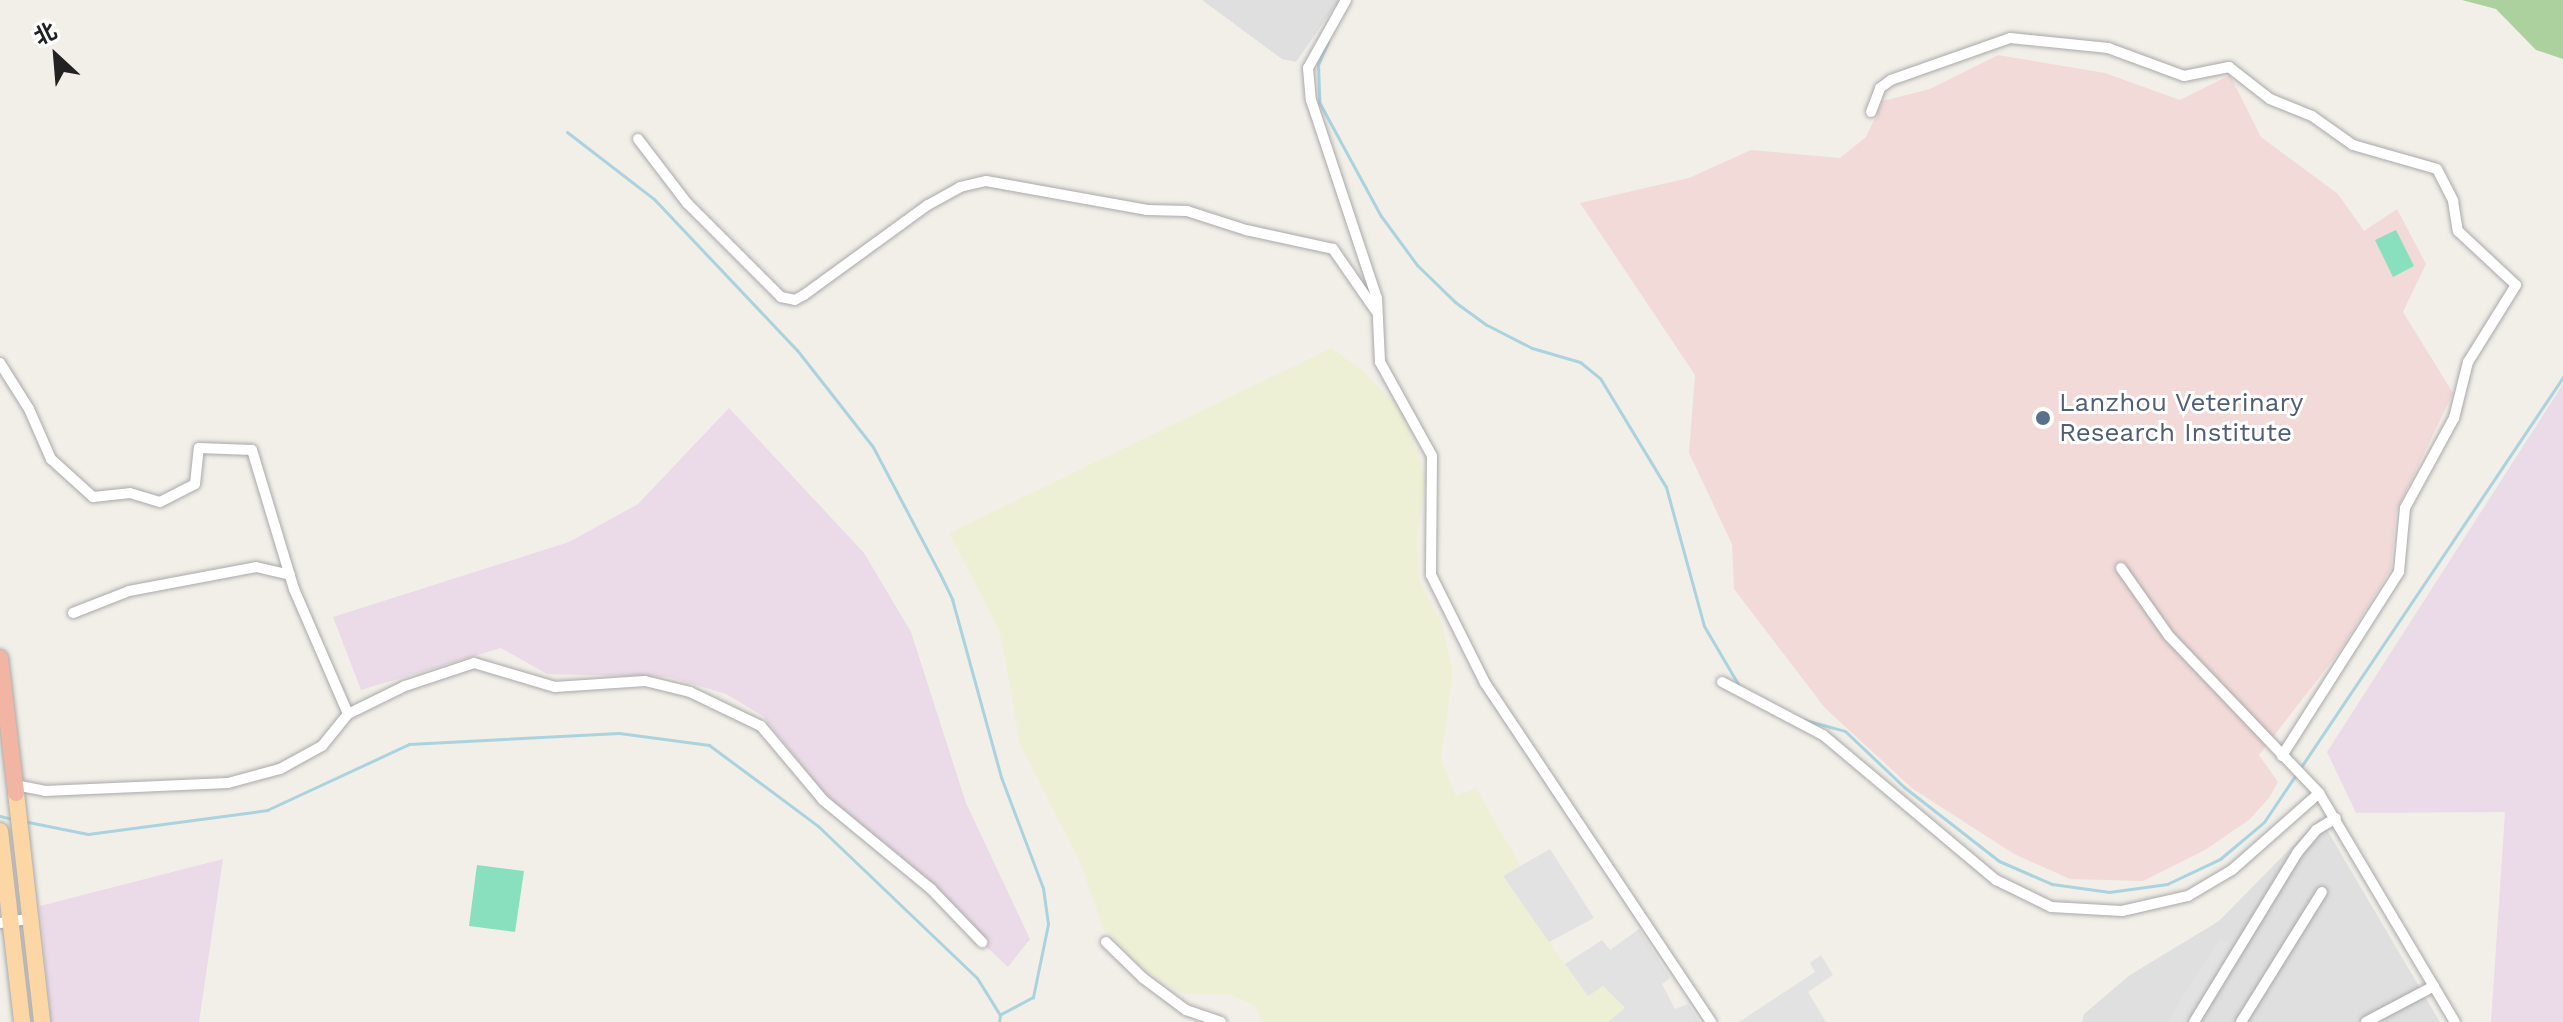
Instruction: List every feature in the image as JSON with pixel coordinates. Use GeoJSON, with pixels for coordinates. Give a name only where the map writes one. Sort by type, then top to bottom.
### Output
{"type":"FeatureCollection","features":[{"type":"Feature","properties":{"kind":"highway"},"geometry":{"type":"LineString","coordinates":[[0,658],[6,764],[15,789]]}},
{"type":"Feature","properties":{"kind":"main road"},"geometry":{"type":"LineString","coordinates":[[15,789],[42,1022]]}},
{"type":"Feature","properties":{"kind":"main road"},"geometry":{"type":"LineString","coordinates":[[0,831],[7,892],[5,923],[22,1022]]}},
{"type":"Feature","properties":{"kind":"street"},"geometry":{"type":"LineString","coordinates":[[1346,0],[1308,68],[1311,100],[1377,298],[1380,362],[1432,456],[1431,575],[1485,683],[1711,1022]]}},
{"type":"Feature","properties":{"kind":"street"},"geometry":{"type":"LineString","coordinates":[[1871,112],[1880,88],[1891,80],[2010,38],[2108,48],[2184,76],[2229,67],[2270,99],[2312,116],[2353,145],[2437,169],[2453,201],[2458,231],[2516,285],[2468,362],[2454,418],[2405,508],[2399,572],[2286,760]]}},
{"type":"Feature","properties":{"kind":"street"},"geometry":{"type":"LineString","coordinates":[[638,139],[687,203],[781,297],[795,300],[804,295],[928,205],[960,187],[986,181],[1147,210],[1187,211],[1246,230],[1333,249],[1378,313]]}},
{"type":"Feature","properties":{"kind":"street"},"geometry":{"type":"LineString","coordinates":[[0,363],[29,409],[51,459],[93,497],[130,493],[160,502],[195,484],[199,448],[252,450],[290,575],[348,714]]}},
{"type":"Feature","properties":{"kind":"street"},"geometry":{"type":"LineString","coordinates":[[73,613],[129,591],[256,567],[290,575]]}},
{"type":"Feature","properties":{"kind":"street"},"geometry":{"type":"LineString","coordinates":[[2121,568],[2169,636],[2319,793],[2455,1022]]}},
{"type":"Feature","properties":{"kind":"street"},"geometry":{"type":"LineString","coordinates":[[15,789],[45,791],[228,783],[280,769],[322,746],[348,714],[405,686],[474,663],[555,687],[645,681],[690,692],[761,726],[823,800],[931,889],[982,942]]}},
{"type":"Feature","properties":{"kind":"street"},"geometry":{"type":"LineString","coordinates":[[1722,682],[1823,735],[1996,880],[2051,907],[2122,911],[2188,896],[2232,870],[2319,793]]}},
{"type":"Feature","properties":{"kind":"street"},"geometry":{"type":"LineString","coordinates":[[2194,1022],[2297,853],[2316,830],[2336,818]]}},
{"type":"Feature","properties":{"kind":"street"},"geometry":{"type":"LineString","coordinates":[[2241,1022],[2322,892]]}},
{"type":"Feature","properties":{"kind":"street"},"geometry":{"type":"LineString","coordinates":[[5,923],[30,919]]}},
{"type":"Feature","properties":{"kind":"street"},"geometry":{"type":"LineString","coordinates":[[1106,942],[1143,978],[1186,1010],[1221,1022]]}},
{"type":"Feature","properties":{"kind":"street"},"geometry":{"type":"LineString","coordinates":[[2366,1022],[2434,986]]}},
{"type":"Feature","properties":{"kind":"shaded area"},"geometry":{"type":"Polygon","coordinates":[[[1202,0],[1339,0],[1296,62],[1282,59],[1202,0]]]}},
{"type":"Feature","properties":{"kind":"shaded area"},"geometry":{"type":"Polygon","coordinates":[[[1998,55],[2105,73],[2180,100],[2230,75],[2261,137],[2338,194],[2364,231],[2397,209],[2426,264],[2403,312],[2453,393],[2396,512],[2391,569],[2339,652],[2259,755],[2278,782],[2269,798],[2249,820],[2205,850],[2143,881],[2070,879],[2014,854],[1913,789],[1825,708],[1734,589],[1732,544],[1689,453],[1695,375],[1580,203],[1689,178],[1751,150],[1840,158],[1866,137],[1883,101],[1930,89],[1998,55]]]}},
{"type":"Feature","properties":{"kind":"shaded area"},"geometry":{"type":"Polygon","coordinates":[[[2563,384],[2563,1022],[2491,1022],[2505,812],[2356,813],[2327,752],[2563,384]]]}},
{"type":"Feature","properties":{"kind":"shaded area"},"geometry":{"type":"Polygon","coordinates":[[[729,408],[864,553],[911,632],[966,803],[1030,939],[1008,967],[831,802],[763,716],[726,694],[669,677],[547,674],[501,648],[361,690],[333,617],[569,542],[638,504],[729,408]]]}},
{"type":"Feature","properties":{"kind":"shaded area"},"geometry":{"type":"Polygon","coordinates":[[[2320,818],[2440,1022],[2082,1022],[2084,1014],[2130,975],[2219,921],[2320,818]]]}},
{"type":"Feature","properties":{"kind":"shaded area"},"geometry":{"type":"Polygon","coordinates":[[[1550,849],[1594,918],[1549,942],[1503,876],[1550,849]]]}},
{"type":"Feature","properties":{"kind":"shaded area"},"geometry":{"type":"Polygon","coordinates":[[[223,859],[199,1022],[51,1022],[40,906],[223,859]]]}},
{"type":"Feature","properties":{"kind":"shaded area"},"geometry":{"type":"Polygon","coordinates":[[[1639,929],[1670,978],[1662,984],[1675,1009],[1688,1004],[1700,1022],[1608,1022],[1625,1008],[1603,986],[1588,996],[1565,964],[1602,940],[1610,950],[1639,929]]]}},
{"type":"Feature","properties":{"kind":"shaded area"},"geometry":{"type":"Polygon","coordinates":[[[2220,938],[2236,948],[2189,1022],[2167,1022],[2220,938]]]}},
{"type":"Feature","properties":{"kind":"shaded area"},"geometry":{"type":"Polygon","coordinates":[[[1821,955],[1833,975],[1808,992],[1826,1022],[1739,1022],[1815,972],[1810,963],[1821,955]]]}},
{"type":"Feature","properties":{"kind":"green space"},"geometry":{"type":"Polygon","coordinates":[[[2462,0],[2563,0],[2563,59],[2536,50],[2496,9],[2462,0]]]}},
{"type":"Feature","properties":{"kind":"green space"},"geometry":{"type":"Polygon","coordinates":[[[2396,230],[2414,266],[2393,277],[2375,240],[2396,230]]]}},
{"type":"Feature","properties":{"kind":"green space"},"geometry":{"type":"Polygon","coordinates":[[[1331,348],[1363,371],[1402,412],[1426,477],[1417,537],[1419,580],[1442,624],[1453,672],[1441,759],[1456,796],[1476,788],[1520,865],[1503,877],[1587,995],[1603,985],[1625,1009],[1608,1022],[1265,1022],[1253,1005],[1231,995],[1183,994],[1146,971],[1103,928],[1080,862],[1020,744],[1000,632],[949,533],[1331,348]]]}},
{"type":"Feature","properties":{"kind":"green space"},"geometry":{"type":"Polygon","coordinates":[[[477,865],[524,871],[515,932],[469,926],[477,865]]]}},
{"type":"Feature","properties":{"kind":"waterway"},"geometry":{"type":"LineString","coordinates":[[1328,42],[1318,64],[1319,102],[1381,216],[1417,265],[1455,302],[1487,325],[1532,348],[1580,362],[1600,378],[1666,487],[1704,626],[1741,689]]}},
{"type":"Feature","properties":{"kind":"waterway"},"geometry":{"type":"LineString","coordinates":[[567,132],[654,199],[797,350],[873,447],[940,574],[952,599],[1001,777],[1043,888],[1048,924],[1033,997],[1001,1014]]}},
{"type":"Feature","properties":{"kind":"waterway"},"geometry":{"type":"LineString","coordinates":[[1805,720],[1845,731],[1904,787],[1999,861],[2052,884],[2109,892],[2167,884],[2220,859],[2264,822],[2563,377]]}},
{"type":"Feature","properties":{"kind":"waterway"},"geometry":{"type":"LineString","coordinates":[[23,821],[88,834],[267,810],[409,744],[619,733],[709,745],[818,826],[977,978],[1000,1015],[999,1022]]}},
{"type":"Feature","properties":{"kind":"waterway"},"geometry":{"type":"LineString","coordinates":[[0,816],[12,819]]}},
{"type":"Feature","properties":{"kind":"place","name":"Lanzhou Veterinary Research Institute"},"geometry":{"type":"Point","coordinates":[2043,418]}}]}
